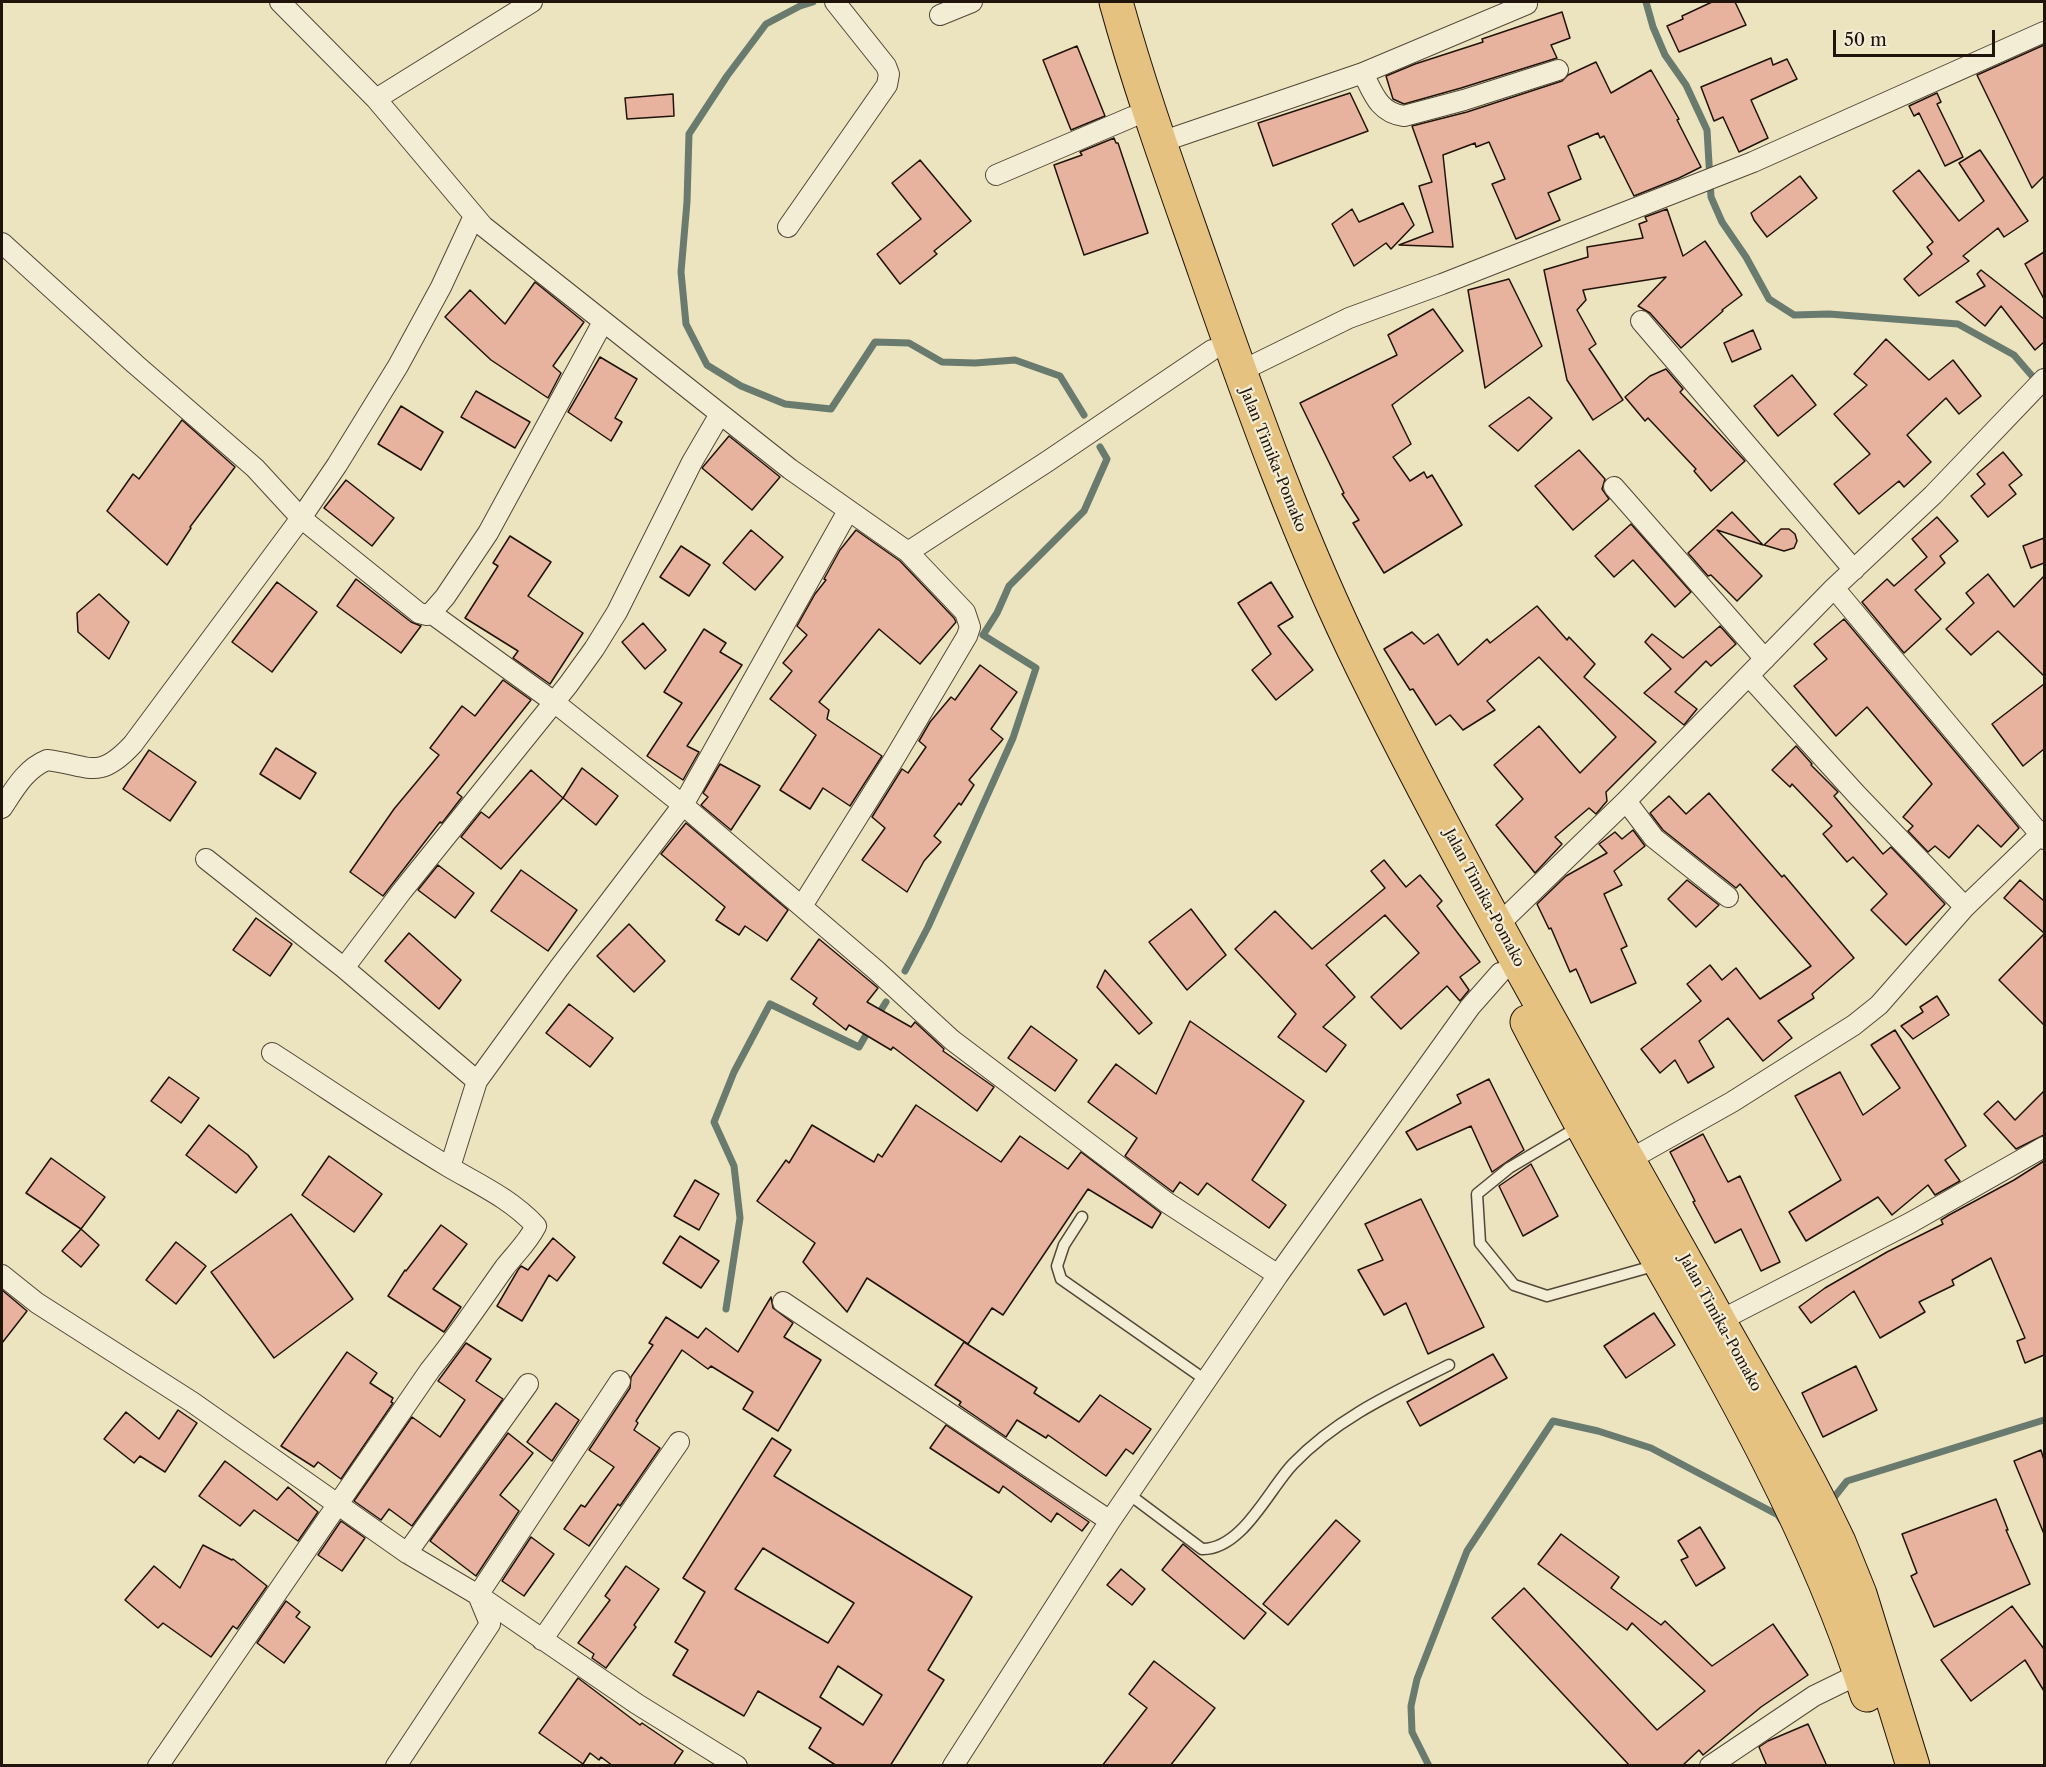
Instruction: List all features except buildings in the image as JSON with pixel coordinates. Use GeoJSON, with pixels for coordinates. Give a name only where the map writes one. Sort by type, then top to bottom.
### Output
{"type":"FeatureCollection","features":[{"type":"Feature","properties":{"kind":"highway","name":"Jalan Timika-Pomako"},"geometry":{"type":"LineString","coordinates":[[1094,2],[1167,230],[1266,497],[1341,671],[1377,745],[1582,1125],[1778,1477],[1816,1560],[1861,1674],[1889,1766]]}},
{"type":"Feature","properties":{"kind":"highway","name":"Jalan Timika-Pomako"},"geometry":{"type":"LineString","coordinates":[[1116,2],[1239,372],[1298,523],[1361,665],[1401,745],[1498,925],[1805,1473],[1839,1542],[1860,1594],[1913,1766]]}},
{"type":"Feature","properties":{"kind":"street"},"geometry":{"type":"LineString","coordinates":[[280,2],[376,99],[483,226],[720,414],[848,511],[908,552],[965,612],[970,627],[967,636],[894,759],[802,906]]}},
{"type":"Feature","properties":{"kind":"street"},"geometry":{"type":"LineString","coordinates":[[376,99],[532,2]]}},
{"type":"Feature","properties":{"kind":"street"},"geometry":{"type":"LineString","coordinates":[[788,227],[887,85],[889,74],[886,66],[836,2]]}},
{"type":"Feature","properties":{"kind":"street"},"geometry":{"type":"LineString","coordinates":[[940,15],[972,2]]}},
{"type":"Feature","properties":{"kind":"street"},"geometry":{"type":"LineString","coordinates":[[1161,142],[1363,74],[1527,4]]}},
{"type":"Feature","properties":{"kind":"street"},"geometry":{"type":"LineString","coordinates":[[1239,372],[1349,318],[1753,162],[2044,32]]}},
{"type":"Feature","properties":{"kind":"street"},"geometry":{"type":"LineString","coordinates":[[1363,74],[1385,110],[1404,116],[1464,100],[1558,70]]}},
{"type":"Feature","properties":{"kind":"street"},"geometry":{"type":"LineString","coordinates":[[996,175],[1132,117]]}},
{"type":"Feature","properties":{"kind":"street"},"geometry":{"type":"LineString","coordinates":[[2,808],[29,770],[40,762],[47,760],[93,769],[108,766],[121,758],[133,744],[301,518],[337,465],[399,366],[441,287],[474,216]]}},
{"type":"Feature","properties":{"kind":"street"},"geometry":{"type":"LineString","coordinates":[[2,243],[169,394],[255,468],[301,518],[419,613],[427,615],[445,597],[488,533],[603,322]]}},
{"type":"Feature","properties":{"kind":"street"},"geometry":{"type":"LineString","coordinates":[[1641,321],[1854,570]]}},
{"type":"Feature","properties":{"kind":"street"},"geometry":{"type":"LineString","coordinates":[[908,552],[1212,350]]}},
{"type":"Feature","properties":{"kind":"street"},"geometry":{"type":"LineString","coordinates":[[1498,925],[1626,801],[1834,588],[1933,495],[2044,379]]}},
{"type":"Feature","properties":{"kind":"street"},"geometry":{"type":"LineString","coordinates":[[344,968],[416,873],[594,649],[611,621],[692,462],[720,414]]}},
{"type":"Feature","properties":{"kind":"street"},"geometry":{"type":"LineString","coordinates":[[1614,486],[1765,659]]}},
{"type":"Feature","properties":{"kind":"street"},"geometry":{"type":"LineString","coordinates":[[450,1167],[477,1081],[559,968],[683,805],[848,511]]}},
{"type":"Feature","properties":{"kind":"street"},"geometry":{"type":"LineString","coordinates":[[1629,1160],[1732,1102],[1854,1025],[1879,1005],[1965,907],[2043,835],[1834,588]]}},
{"type":"Feature","properties":{"kind":"street"},"geometry":{"type":"LineString","coordinates":[[431,613],[554,702],[683,805],[878,970],[952,1040],[1166,1202],[1278,1275]]}},
{"type":"Feature","properties":{"kind":"street"},"geometry":{"type":"LineString","coordinates":[[1749,676],[1857,795],[1965,907]]}},
{"type":"Feature","properties":{"kind":"street"},"geometry":{"type":"LineString","coordinates":[[1626,801],[1654,838],[1728,897]]}},
{"type":"Feature","properties":{"kind":"street"},"geometry":{"type":"LineString","coordinates":[[206,859],[344,968],[477,1081]]}},
{"type":"Feature","properties":{"kind":"street"},"geometry":{"type":"LineString","coordinates":[[953,1766],[1110,1521],[1130,1495],[1278,1275],[1470,1007],[1500,973]]}},
{"type":"Feature","properties":{"kind":"street"},"geometry":{"type":"LineString","coordinates":[[158,1766],[430,1370],[452,1344],[536,1226],[523,1212],[496,1192],[450,1167],[272,1053]]}},
{"type":"Feature","properties":{"kind":"street"},"geometry":{"type":"LineString","coordinates":[[1719,1321],[1910,1223],[2044,1147]]}},
{"type":"Feature","properties":{"kind":"street"},"geometry":{"type":"LineString","coordinates":[[2,1275],[37,1303],[192,1402],[407,1553],[478,1595],[637,1704],[737,1766]]}},
{"type":"Feature","properties":{"kind":"street"},"geometry":{"type":"LineString","coordinates":[[783,1302],[1110,1521]]}},
{"type":"Feature","properties":{"kind":"street"},"geometry":{"type":"LineString","coordinates":[[478,1595],[620,1381]]}},
{"type":"Feature","properties":{"kind":"street"},"geometry":{"type":"LineString","coordinates":[[407,1553],[528,1384]]}},
{"type":"Feature","properties":{"kind":"street"},"geometry":{"type":"LineString","coordinates":[[542,1640],[679,1442]]}},
{"type":"Feature","properties":{"kind":"street"},"geometry":{"type":"LineString","coordinates":[[396,1766],[490,1624],[478,1595]]}},
{"type":"Feature","properties":{"kind":"street"},"geometry":{"type":"LineString","coordinates":[[1710,1766],[1814,1696],[1861,1674]]}},
{"type":"Feature","properties":{"kind":"lane"},"geometry":{"type":"LineString","coordinates":[[1582,1125],[1509,1168],[1477,1194],[1480,1243],[1514,1285],[1547,1296],[1661,1265]]}},
{"type":"Feature","properties":{"kind":"lane"},"geometry":{"type":"LineString","coordinates":[[1082,1217],[1064,1245],[1057,1266],[1061,1279],[1207,1381]]}},
{"type":"Feature","properties":{"kind":"lane"},"geometry":{"type":"LineString","coordinates":[[1130,1495],[1202,1549],[1212,1549],[1231,1539],[1244,1527],[1293,1464],[1335,1426],[1370,1405],[1449,1365]]}},
{"type":"Feature","properties":{"kind":"waterway"},"geometry":{"type":"LineString","coordinates":[[813,2],[800,6],[766,24],[727,76],[689,134],[687,202],[681,272],[686,324],[707,365],[741,386],[785,404],[831,409],[875,342],[909,343],[942,362],[975,363],[1015,360],[1060,376],[1084,415]]}},
{"type":"Feature","properties":{"kind":"waterway"},"geometry":{"type":"LineString","coordinates":[[1646,2],[1653,27],[1665,55],[1686,85],[1707,130],[1711,197],[1722,222],[1746,257],[1769,299],[1794,315],[1829,314],[1958,324],[2014,355],[2039,384]]}},
{"type":"Feature","properties":{"kind":"waterway"},"geometry":{"type":"LineString","coordinates":[[905,971],[928,927],[1013,738],[1036,668],[983,635],[997,613],[1009,586],[1084,511],[1107,459],[1100,447]]}},
{"type":"Feature","properties":{"kind":"waterway"},"geometry":{"type":"LineString","coordinates":[[876,1018],[886,1002]]}},
{"type":"Feature","properties":{"kind":"waterway"},"geometry":{"type":"LineString","coordinates":[[726,1309],[740,1218],[734,1166],[714,1122],[734,1072],[770,1004],[859,1047],[870,1028]]}},
{"type":"Feature","properties":{"kind":"waterway"},"geometry":{"type":"LineString","coordinates":[[1832,1500],[1847,1481],[2044,1420]]}},
{"type":"Feature","properties":{"kind":"waterway"},"geometry":{"type":"LineString","coordinates":[[1429,1766],[1412,1732],[1411,1706],[1417,1679],[1467,1551],[1553,1421],[1598,1431],[1651,1448],[1778,1515],[1782,1521]]}}]}
